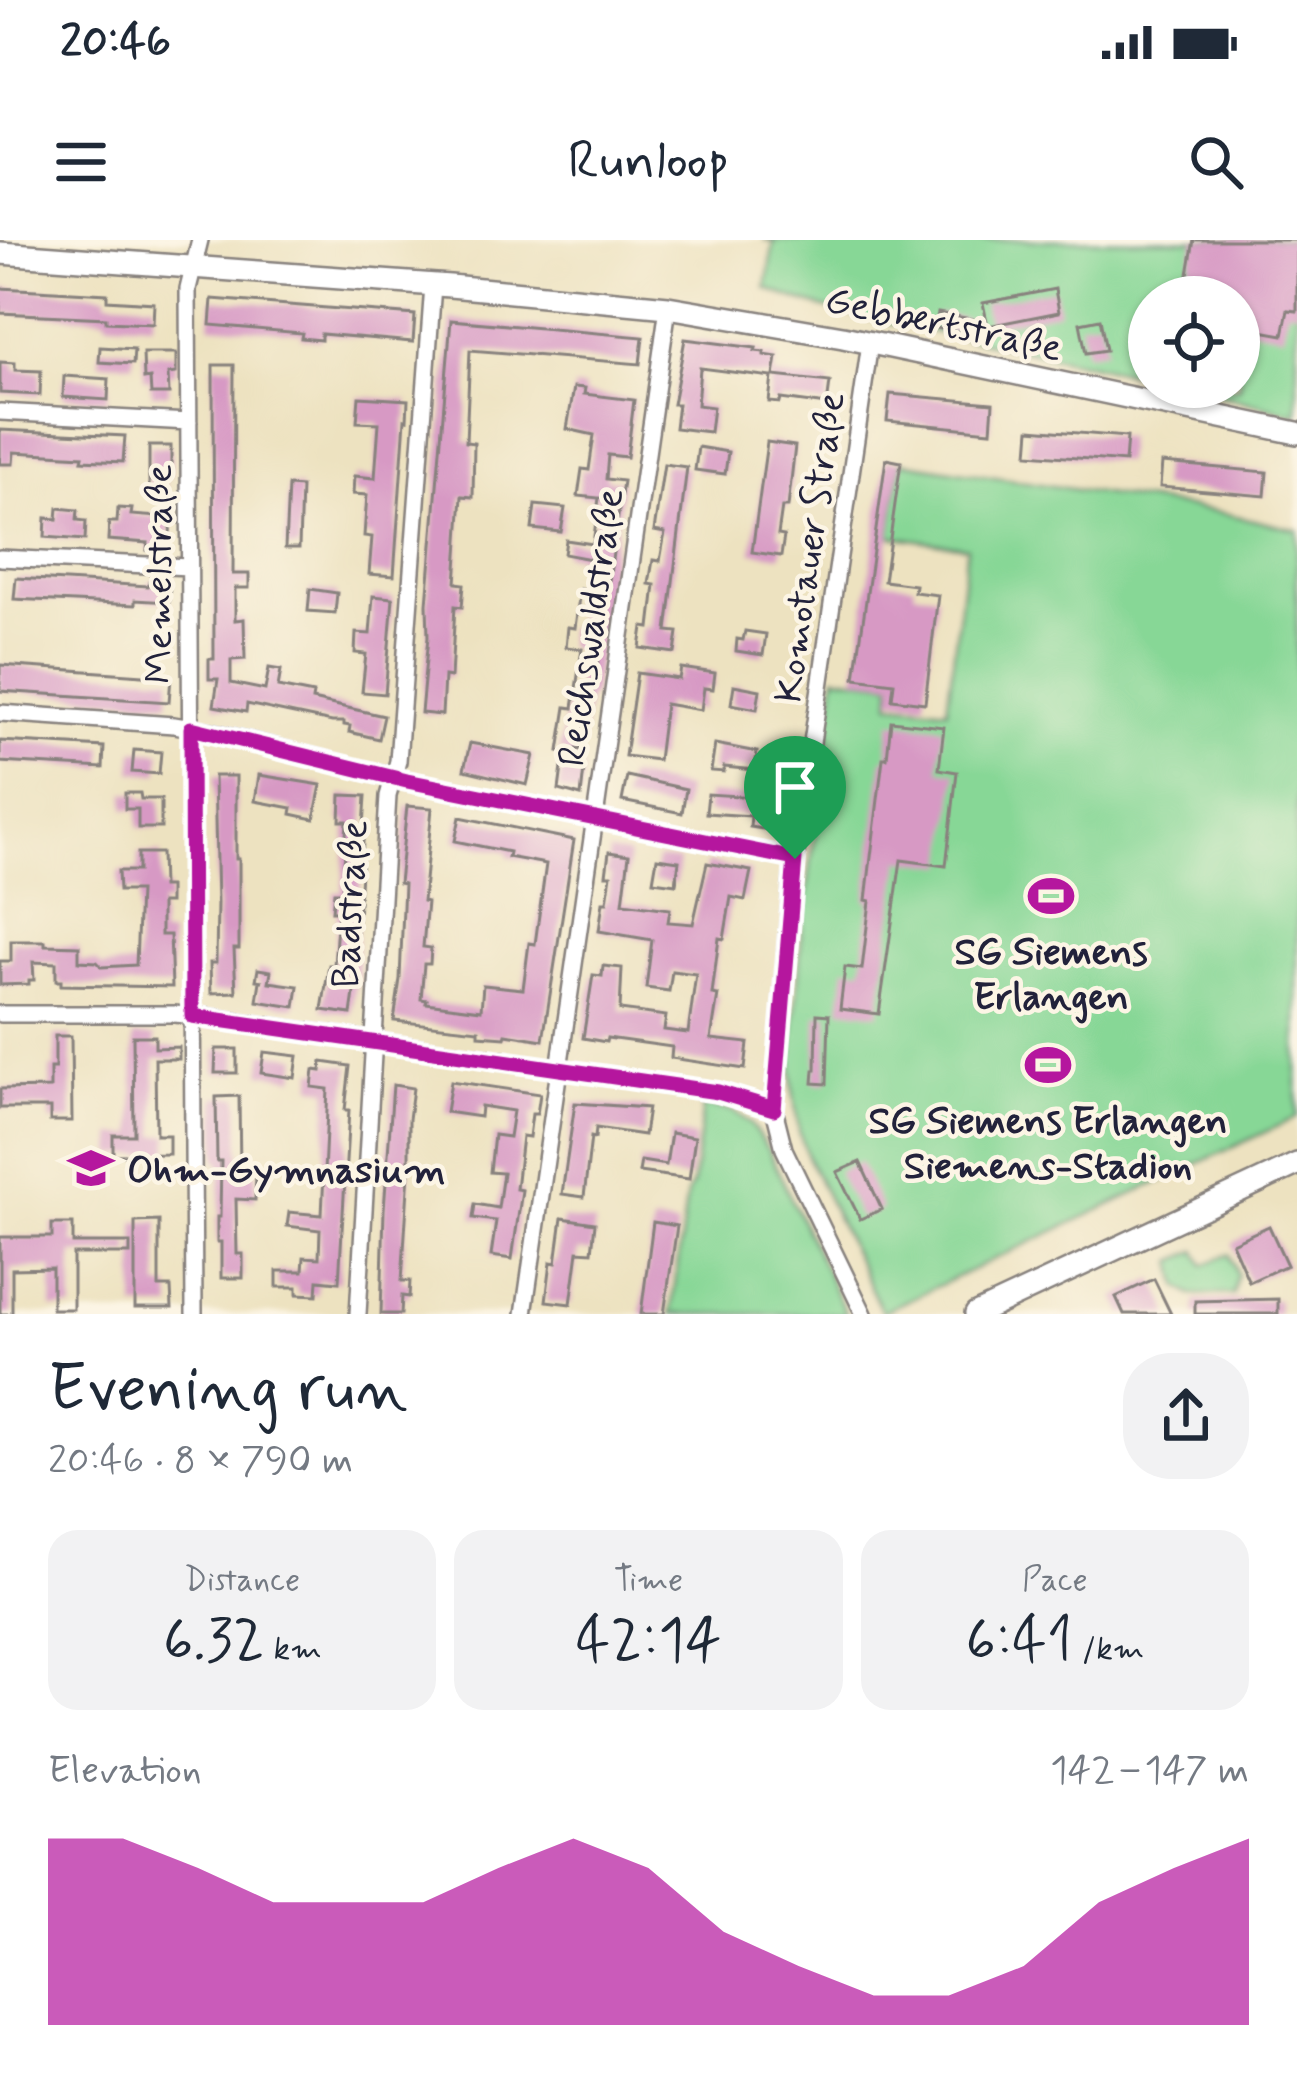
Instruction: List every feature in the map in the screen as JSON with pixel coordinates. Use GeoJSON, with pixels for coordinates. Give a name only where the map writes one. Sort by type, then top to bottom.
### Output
{"type":"FeatureCollection","features":[{"type":"Feature","properties":{"kind":"street","name":"Memelstraße"},"geometry":{"type":"LineString","coordinates":[[194,1314],[188,289],[200,240]]}},
{"type":"Feature","properties":{"kind":"street","name":"Gebbertstraße"},"geometry":{"type":"LineString","coordinates":[[0,254],[433,284],[668,307],[767,322],[1297,433]]}},
{"type":"Feature","properties":{"kind":"street","name":"Badstraße"},"geometry":{"type":"LineString","coordinates":[[358,1314],[388,796],[398,761],[433,284]]}},
{"type":"Feature","properties":{"kind":"street","name":"Reichswaldstraße"},"geometry":{"type":"LineString","coordinates":[[524,1314],[668,307]]}},
{"type":"Feature","properties":{"kind":"street","name":"Komotauer Straße"},"geometry":{"type":"LineString","coordinates":[[864,1314],[784,1148],[774,1109],[795,859],[870,343]]}},
{"type":"Feature","properties":{"kind":"street"},"geometry":{"type":"LineString","coordinates":[[0,412],[189,422]]}},
{"type":"Feature","properties":{"kind":"street"},"geometry":{"type":"LineString","coordinates":[[0,558],[190,568]]}},
{"type":"Feature","properties":{"kind":"street"},"geometry":{"type":"LineString","coordinates":[[0,713],[191,728],[393,778],[795,859]]}},
{"type":"Feature","properties":{"kind":"street"},"geometry":{"type":"LineString","coordinates":[[0,1015],[192,1016],[718,1092],[774,1109]]}},
{"type":"Feature","properties":{"kind":"street"},"geometry":{"type":"LineString","coordinates":[[976,1314],[1297,1164]]}},
{"type":"Feature","properties":{"kind":"green space"},"geometry":{"type":"Polygon","coordinates":[[[763,240],[1297,240],[1297,414],[1260,405],[1260,276],[1128,276],[1128,372],[867,318],[786,296],[766,288],[774,242],[763,240]]]}},
{"type":"Feature","properties":{"kind":"green space","name":"SG Siemens Erlangen"},"geometry":{"type":"Polygon","coordinates":[[[901,462],[1218,512],[1297,530],[1297,1117],[882,1312],[806,1154],[793,1090],[792,1055],[802,930],[836,676],[892,683],[891,703],[947,709],[967,547],[890,536],[901,462]]]}},
{"type":"Feature","properties":{"kind":"green space"},"geometry":{"type":"Polygon","coordinates":[[[703,1106],[733,1111],[750,1123],[768,1150],[846,1314],[671,1314],[703,1106]]]}},
{"type":"Feature","properties":{"kind":"green space"},"geometry":{"type":"Polygon","coordinates":[[[1197,1251],[1204,1265],[1229,1254],[1237,1274],[1233,1294],[1192,1295],[1179,1286],[1174,1261],[1197,1251]]]}},
{"type":"Feature","properties":{"kind":"building"},"geometry":{"type":"Polygon","coordinates":[[[1194,240],[1297,240],[1297,311],[1288,310],[1283,335],[1260,331],[1260,276],[1188,276],[1194,240]]]}},
{"type":"Feature","properties":{"kind":"building"},"geometry":{"type":"Polygon","coordinates":[[[0,288],[107,294],[107,300],[154,303],[153,324],[0,313],[0,288]]]}},
{"type":"Feature","properties":{"kind":"building"},"geometry":{"type":"Polygon","coordinates":[[[1055,289],[1059,312],[988,326],[983,303],[1055,289]]]}},
{"type":"Feature","properties":{"kind":"building"},"geometry":{"type":"Polygon","coordinates":[[[212,299],[415,315],[413,342],[321,334],[321,340],[301,338],[302,333],[210,325],[212,299]]]}},
{"type":"Feature","properties":{"kind":"building"},"geometry":{"type":"Polygon","coordinates":[[[938,313],[971,319],[968,334],[935,328],[938,313]]]}},
{"type":"Feature","properties":{"kind":"building"},"geometry":{"type":"Polygon","coordinates":[[[1100,319],[1106,350],[1086,353],[1080,323],[1100,319]]]}},
{"type":"Feature","properties":{"kind":"building"},"geometry":{"type":"Polygon","coordinates":[[[451,320],[643,337],[640,364],[470,350],[466,442],[474,443],[473,497],[462,496],[456,583],[464,584],[462,607],[455,606],[451,677],[444,676],[442,715],[421,713],[451,320]]]}},
{"type":"Feature","properties":{"kind":"building"},"geometry":{"type":"Polygon","coordinates":[[[685,339],[756,348],[777,357],[774,376],[830,382],[827,405],[781,399],[780,403],[769,402],[772,377],[700,368],[697,405],[713,407],[710,432],[675,428],[678,404],[673,404],[685,339]]]}},
{"type":"Feature","properties":{"kind":"building"},"geometry":{"type":"Polygon","coordinates":[[[100,347],[134,349],[133,364],[99,362],[100,347]]]}},
{"type":"Feature","properties":{"kind":"building"},"geometry":{"type":"Polygon","coordinates":[[[143,353],[176,353],[176,373],[168,374],[169,394],[151,394],[150,378],[144,379],[143,353]]]}},
{"type":"Feature","properties":{"kind":"building"},"geometry":{"type":"Polygon","coordinates":[[[0,362],[15,363],[15,370],[41,371],[40,395],[0,393],[0,362]]]}},
{"type":"Feature","properties":{"kind":"building"},"geometry":{"type":"Polygon","coordinates":[[[213,365],[234,365],[233,574],[249,574],[249,588],[235,588],[235,620],[244,619],[245,659],[231,660],[231,683],[265,690],[269,668],[281,670],[278,687],[384,716],[379,739],[349,732],[344,722],[247,704],[246,712],[214,706],[218,679],[209,679],[209,659],[214,659],[213,365]]]}},
{"type":"Feature","properties":{"kind":"building"},"geometry":{"type":"Polygon","coordinates":[[[64,376],[109,379],[108,400],[63,397],[64,376]]]}},
{"type":"Feature","properties":{"kind":"building"},"geometry":{"type":"Polygon","coordinates":[[[574,387],[585,388],[584,394],[634,400],[627,457],[608,455],[606,479],[623,481],[593,696],[589,696],[581,750],[576,749],[574,766],[584,769],[581,796],[559,790],[564,752],[559,751],[566,707],[573,708],[582,649],[566,647],[568,627],[575,628],[580,589],[587,590],[591,559],[564,554],[566,540],[593,544],[599,498],[578,496],[582,469],[589,470],[594,435],[567,429],[574,387]]]}},
{"type":"Feature","properties":{"kind":"building"},"geometry":{"type":"Polygon","coordinates":[[[890,394],[993,403],[991,431],[887,421],[890,394]]]}},
{"type":"Feature","properties":{"kind":"building"},"geometry":{"type":"Polygon","coordinates":[[[359,397],[408,400],[394,576],[369,574],[372,537],[364,536],[367,495],[353,494],[354,476],[375,478],[379,423],[357,422],[359,397]]]}},
{"type":"Feature","properties":{"kind":"building"},"geometry":{"type":"Polygon","coordinates":[[[1030,429],[1127,437],[1125,462],[1028,454],[1030,429]]]}},
{"type":"Feature","properties":{"kind":"building"},"geometry":{"type":"Polygon","coordinates":[[[0,430],[125,436],[123,462],[14,452],[13,464],[0,464],[0,430]]]}},
{"type":"Feature","properties":{"kind":"building"},"geometry":{"type":"Polygon","coordinates":[[[767,442],[795,446],[788,507],[782,507],[778,535],[784,536],[781,556],[752,552],[767,442]]]}},
{"type":"Feature","properties":{"kind":"building"},"geometry":{"type":"Polygon","coordinates":[[[149,446],[171,446],[166,492],[149,492],[149,446]]]}},
{"type":"Feature","properties":{"kind":"building"},"geometry":{"type":"Polygon","coordinates":[[[698,447],[728,452],[725,474],[695,470],[698,447]]]}},
{"type":"Feature","properties":{"kind":"building"},"geometry":{"type":"Polygon","coordinates":[[[886,459],[901,462],[884,581],[915,585],[914,592],[938,595],[925,703],[892,699],[894,683],[855,678],[886,459]]]}},
{"type":"Feature","properties":{"kind":"building"},"geometry":{"type":"Polygon","coordinates":[[[1162,463],[1267,472],[1265,496],[1160,487],[1162,463]]]}},
{"type":"Feature","properties":{"kind":"building"},"geometry":{"type":"Polygon","coordinates":[[[664,464],[687,467],[667,631],[678,632],[675,653],[640,648],[643,627],[650,628],[653,560],[660,561],[665,533],[654,531],[664,464]]]}},
{"type":"Feature","properties":{"kind":"building"},"geometry":{"type":"Polygon","coordinates":[[[288,486],[301,487],[299,548],[285,548],[288,486]]]}},
{"type":"Feature","properties":{"kind":"building"},"geometry":{"type":"Polygon","coordinates":[[[535,505],[565,508],[561,532],[532,529],[535,505]]]}},
{"type":"Feature","properties":{"kind":"building"},"geometry":{"type":"Polygon","coordinates":[[[58,508],[78,510],[77,520],[86,521],[85,540],[45,537],[46,518],[57,519],[58,508]]]}},
{"type":"Feature","properties":{"kind":"building"},"geometry":{"type":"Polygon","coordinates":[[[118,508],[132,509],[131,515],[171,518],[169,551],[147,550],[148,543],[108,540],[109,522],[117,522],[118,508]]]}},
{"type":"Feature","properties":{"kind":"building"},"geometry":{"type":"Polygon","coordinates":[[[16,578],[148,586],[149,581],[170,582],[169,602],[135,600],[135,605],[14,599],[16,578]]]}},
{"type":"Feature","properties":{"kind":"building"},"geometry":{"type":"Polygon","coordinates":[[[310,589],[337,593],[335,613],[308,611],[310,589]]]}},
{"type":"Feature","properties":{"kind":"building"},"geometry":{"type":"Polygon","coordinates":[[[373,596],[393,598],[385,694],[362,692],[366,654],[355,653],[356,633],[370,634],[373,596]]]}},
{"type":"Feature","properties":{"kind":"building"},"geometry":{"type":"Polygon","coordinates":[[[745,631],[766,634],[763,655],[736,651],[737,639],[743,640],[745,631]]]}},
{"type":"Feature","properties":{"kind":"building"},"geometry":{"type":"Polygon","coordinates":[[[0,665],[171,677],[169,702],[0,691],[0,665]]]}},
{"type":"Feature","properties":{"kind":"building"},"geometry":{"type":"Polygon","coordinates":[[[681,668],[715,673],[713,689],[704,688],[701,710],[665,704],[658,760],[625,756],[637,673],[679,679],[681,668]]]}},
{"type":"Feature","properties":{"kind":"building"},"geometry":{"type":"Polygon","coordinates":[[[734,685],[760,690],[757,709],[731,704],[734,685]]]}},
{"type":"Feature","properties":{"kind":"building"},"geometry":{"type":"Polygon","coordinates":[[[891,721],[944,727],[939,769],[957,772],[946,866],[901,860],[879,1014],[840,1009],[845,967],[862,969],[871,857],[891,721]]]}},
{"type":"Feature","properties":{"kind":"building"},"geometry":{"type":"Polygon","coordinates":[[[0,741],[104,747],[103,768],[0,762],[0,741]]]}},
{"type":"Feature","properties":{"kind":"building"},"geometry":{"type":"Polygon","coordinates":[[[470,743],[534,755],[527,785],[464,770],[470,743]]]}},
{"type":"Feature","properties":{"kind":"building"},"geometry":{"type":"Polygon","coordinates":[[[715,744],[757,752],[755,770],[724,767],[724,772],[711,771],[715,744]]]}},
{"type":"Feature","properties":{"kind":"building"},"geometry":{"type":"Polygon","coordinates":[[[134,750],[161,752],[159,774],[132,772],[134,750]]]}},
{"type":"Feature","properties":{"kind":"building"},"geometry":{"type":"Polygon","coordinates":[[[259,775],[321,785],[314,819],[291,814],[292,808],[255,801],[259,775]]]}},
{"type":"Feature","properties":{"kind":"building"},"geometry":{"type":"Polygon","coordinates":[[[214,776],[236,776],[236,992],[211,993],[217,903],[214,776]]]}},
{"type":"Feature","properties":{"kind":"building"},"geometry":{"type":"Polygon","coordinates":[[[627,776],[686,789],[682,813],[622,801],[627,776]]]}},
{"type":"Feature","properties":{"kind":"building"},"geometry":{"type":"Polygon","coordinates":[[[755,790],[781,794],[775,831],[750,827],[751,816],[706,813],[708,794],[754,797],[755,790]]]}},
{"type":"Feature","properties":{"kind":"building"},"geometry":{"type":"Polygon","coordinates":[[[125,793],[161,799],[161,828],[138,828],[138,809],[125,809],[125,793]]]}},
{"type":"Feature","properties":{"kind":"building"},"geometry":{"type":"Polygon","coordinates":[[[341,795],[366,796],[358,986],[351,1014],[322,1010],[329,965],[334,965],[338,911],[332,911],[334,892],[342,892],[347,821],[340,821],[341,795]]]}},
{"type":"Feature","properties":{"kind":"building"},"geometry":{"type":"Polygon","coordinates":[[[407,806],[432,808],[423,901],[427,902],[423,947],[431,948],[430,964],[424,964],[421,999],[426,1003],[481,1010],[483,985],[523,989],[529,943],[535,944],[546,864],[455,841],[460,817],[574,840],[543,1040],[394,1021],[407,806]]]}},
{"type":"Feature","properties":{"kind":"building"},"geometry":{"type":"Polygon","coordinates":[[[609,852],[629,855],[623,903],[670,909],[668,922],[693,924],[707,863],[751,871],[745,900],[731,897],[724,939],[719,938],[712,994],[718,995],[711,1039],[748,1043],[745,1069],[671,1058],[672,1047],[583,1038],[593,975],[602,976],[603,966],[622,968],[620,1010],[666,1016],[664,1030],[688,1033],[696,974],[672,971],[669,991],[646,988],[652,940],[599,931],[611,875],[606,875],[609,852]]]}},
{"type":"Feature","properties":{"kind":"building"},"geometry":{"type":"Polygon","coordinates":[[[138,853],[161,853],[162,887],[169,887],[169,903],[161,903],[161,935],[170,935],[172,987],[61,985],[56,981],[56,963],[33,962],[34,980],[29,984],[0,985],[0,961],[11,961],[11,941],[79,946],[79,961],[102,967],[136,965],[139,891],[119,891],[118,871],[138,871],[138,853]]]}},
{"type":"Feature","properties":{"kind":"building"},"geometry":{"type":"Polygon","coordinates":[[[657,858],[679,861],[676,884],[653,881],[657,858]]]}},
{"type":"Feature","properties":{"kind":"building"},"geometry":{"type":"Polygon","coordinates":[[[258,969],[271,971],[269,982],[298,986],[295,1007],[257,1001],[263,981],[256,980],[258,969]]]}},
{"type":"Feature","properties":{"kind":"building"},"geometry":{"type":"Polygon","coordinates":[[[817,1014],[829,1015],[827,1084],[813,1083],[817,1014]]]}},
{"type":"Feature","properties":{"kind":"building"},"geometry":{"type":"Polygon","coordinates":[[[55,1036],[71,1036],[72,1121],[50,1121],[50,1108],[0,1108],[0,1089],[50,1088],[55,1036]]]}},
{"type":"Feature","properties":{"kind":"building"},"geometry":{"type":"Polygon","coordinates":[[[133,1036],[155,1036],[155,1048],[179,1047],[179,1059],[155,1059],[156,1135],[169,1135],[169,1154],[113,1155],[113,1135],[134,1135],[133,1036]]]}},
{"type":"Feature","properties":{"kind":"building"},"geometry":{"type":"Polygon","coordinates":[[[216,1049],[237,1049],[237,1073],[215,1073],[216,1049]]]}},
{"type":"Feature","properties":{"kind":"building"},"geometry":{"type":"Polygon","coordinates":[[[264,1052],[298,1056],[295,1078],[261,1073],[264,1052]]]}},
{"type":"Feature","properties":{"kind":"building"},"geometry":{"type":"Polygon","coordinates":[[[322,1062],[350,1066],[339,1282],[318,1280],[317,1295],[297,1294],[297,1287],[277,1287],[277,1271],[303,1271],[304,1257],[319,1258],[320,1230],[287,1226],[289,1212],[322,1215],[328,1089],[312,1087],[314,1070],[321,1071],[322,1062]]]}},
{"type":"Feature","properties":{"kind":"building"},"geometry":{"type":"Polygon","coordinates":[[[451,1081],[540,1094],[529,1137],[522,1136],[516,1189],[522,1190],[512,1259],[491,1256],[496,1221],[473,1218],[475,1204],[498,1208],[503,1173],[490,1172],[494,1135],[509,1137],[513,1111],[481,1106],[480,1117],[446,1112],[451,1081]]]}},
{"type":"Feature","properties":{"kind":"building"},"geometry":{"type":"Polygon","coordinates":[[[393,1085],[413,1088],[402,1281],[410,1281],[409,1297],[402,1296],[401,1314],[381,1314],[384,1210],[393,1085]]]}},
{"type":"Feature","properties":{"kind":"building"},"geometry":{"type":"Polygon","coordinates":[[[239,1096],[240,1172],[256,1172],[255,1200],[236,1199],[237,1254],[243,1254],[243,1278],[221,1278],[216,1097],[239,1096]]]}},
{"type":"Feature","properties":{"kind":"building"},"geometry":{"type":"Polygon","coordinates":[[[575,1103],[648,1108],[644,1135],[596,1128],[584,1197],[562,1194],[575,1103]]]}},
{"type":"Feature","properties":{"kind":"building"},"geometry":{"type":"Polygon","coordinates":[[[671,1133],[695,1137],[689,1179],[639,1172],[641,1161],[666,1165],[671,1133]]]}},
{"type":"Feature","properties":{"kind":"building"},"geometry":{"type":"Polygon","coordinates":[[[860,1162],[882,1209],[860,1219],[837,1172],[860,1162]]]}},
{"type":"Feature","properties":{"kind":"building"},"geometry":{"type":"Polygon","coordinates":[[[562,1218],[595,1223],[592,1252],[578,1251],[571,1304],[546,1301],[562,1218]]]}},
{"type":"Feature","properties":{"kind":"building"},"geometry":{"type":"Polygon","coordinates":[[[159,1221],[159,1287],[171,1287],[172,1308],[135,1308],[135,1222],[159,1221]]]}},
{"type":"Feature","properties":{"kind":"building"},"geometry":{"type":"Polygon","coordinates":[[[653,1222],[677,1226],[664,1314],[641,1314],[653,1222]]]}},
{"type":"Feature","properties":{"kind":"building"},"geometry":{"type":"Polygon","coordinates":[[[52,1224],[73,1224],[73,1243],[130,1243],[130,1254],[73,1254],[73,1309],[52,1309],[52,1268],[12,1269],[12,1314],[0,1314],[0,1237],[52,1237],[52,1224]]]}},
{"type":"Feature","properties":{"kind":"building"},"geometry":{"type":"Polygon","coordinates":[[[1269,1226],[1287,1265],[1249,1282],[1232,1243],[1269,1226]]]}},
{"type":"Feature","properties":{"kind":"building"},"geometry":{"type":"Polygon","coordinates":[[[1154,1279],[1171,1314],[1124,1314],[1116,1297],[1154,1279]]]}},
{"type":"Feature","properties":{"kind":"building"},"geometry":{"type":"Polygon","coordinates":[[[1278,1299],[1278,1314],[1195,1314],[1195,1301],[1278,1299]]]}},
{"type":"Feature","properties":{"kind":"place","name":"SG Siemens Erlangen"},"geometry":{"type":"Point","coordinates":[1051,896]}},
{"type":"Feature","properties":{"kind":"place","name":"SG Siemens Erlangen Siemens-Stadion"},"geometry":{"type":"Point","coordinates":[1048,1065]}},
{"type":"Feature","properties":{"kind":"place","name":"Ohm-Gymnasium"},"geometry":{"type":"Point","coordinates":[91,1168]}},
{"type":"Feature","properties":{"kind":"route"},"geometry":{"type":"LineString","coordinates":[[191,728],[407,781],[795,859],[774,1109],[718,1092],[192,1016],[191,728]]}}]}
